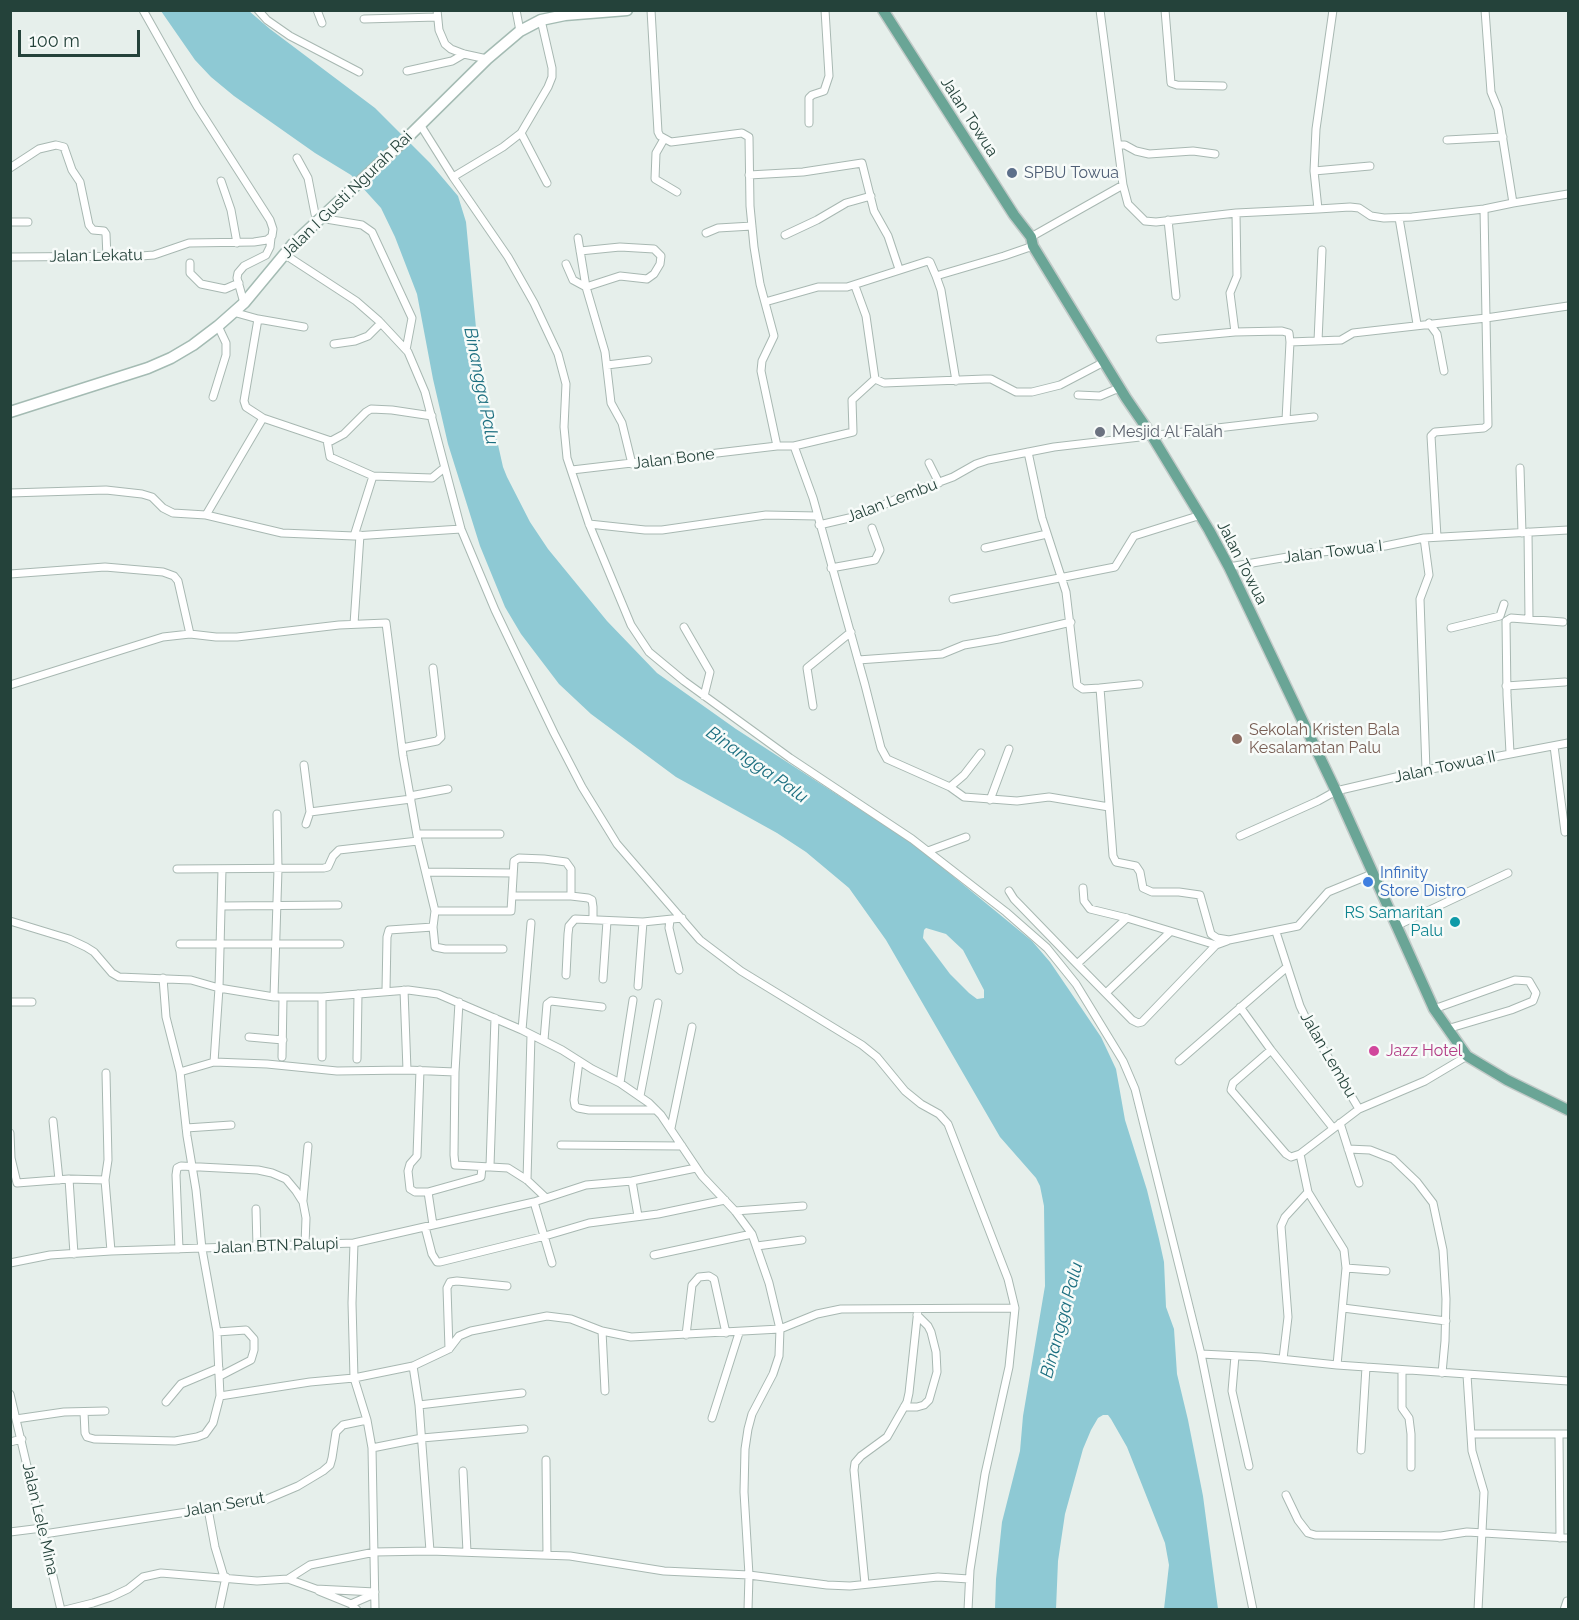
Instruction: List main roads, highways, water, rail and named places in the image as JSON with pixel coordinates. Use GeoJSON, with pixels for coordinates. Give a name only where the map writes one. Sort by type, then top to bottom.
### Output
{"type":"FeatureCollection","features":[{"type":"Feature","properties":{"kind":"main road","name":"Jalan I Gusti Ngurah Rai"},"geometry":{"type":"LineString","coordinates":[[10,412],[147,368],[186,349],[218,326],[244,303],[293,244],[420,126],[487,59],[520,31],[541,20],[586,12],[627,10]]}},
{"type":"Feature","properties":{"kind":"main road","name":"Jalan Towua"},"geometry":{"type":"LineString","coordinates":[[883,10],[1032,241],[1119,388],[1201,515],[1229,567],[1336,791],[1434,1010],[1467,1056],[1506,1080],[1569,1110]]}},
{"type":"Feature","properties":{"kind":"water","name":"Binangga Palu"},"geometry":{"type":"Polygon","coordinates":[[[161,11],[249,11],[375,108],[430,163],[458,196],[466,222],[478,349],[503,467],[530,522],[548,549],[607,621],[657,673],[736,729],[915,845],[1032,941],[1050,962],[1101,1037],[1116,1069],[1125,1120],[1147,1190],[1164,1262],[1166,1307],[1174,1329],[1177,1374],[1203,1496],[1218,1609],[1164,1609],[1169,1565],[1165,1543],[1127,1447],[1108,1415],[1103,1415],[1098,1418],[1083,1449],[1065,1514],[1058,1561],[1056,1609],[995,1609],[1002,1522],[1020,1451],[1023,1416],[1045,1286],[1044,1206],[1036,1178],[1000,1137],[886,940],[849,888],[806,852],[777,833],[676,777],[591,714],[559,684],[521,634],[505,607],[480,546],[448,444],[417,294],[381,208],[351,175],[315,153],[234,96],[195,60],[161,11]],[[926,928],[923,938],[950,974],[969,993],[977,999],[984,998],[984,990],[963,950],[946,934],[926,928]]]}},
{"type":"Feature","properties":{"kind":"place","name":"SPBU Towua"},"geometry":{"type":"Point","coordinates":[1012,173]}},
{"type":"Feature","properties":{"kind":"place","name":"Mesjid Al Falah"},"geometry":{"type":"Point","coordinates":[1100,432]}},
{"type":"Feature","properties":{"kind":"place","name":"Sekolah Kristen Bala Kesalamatan Palu"},"geometry":{"type":"Point","coordinates":[1237,739]}},
{"type":"Feature","properties":{"kind":"place","name":"Infinity Store Distro"},"geometry":{"type":"Point","coordinates":[1368,882]}},
{"type":"Feature","properties":{"kind":"place","name":"RS Samaritan Palu"},"geometry":{"type":"Point","coordinates":[1455,922]}},
{"type":"Feature","properties":{"kind":"place","name":"Jazz Hotel"},"geometry":{"type":"Point","coordinates":[1374,1051]}}]}
